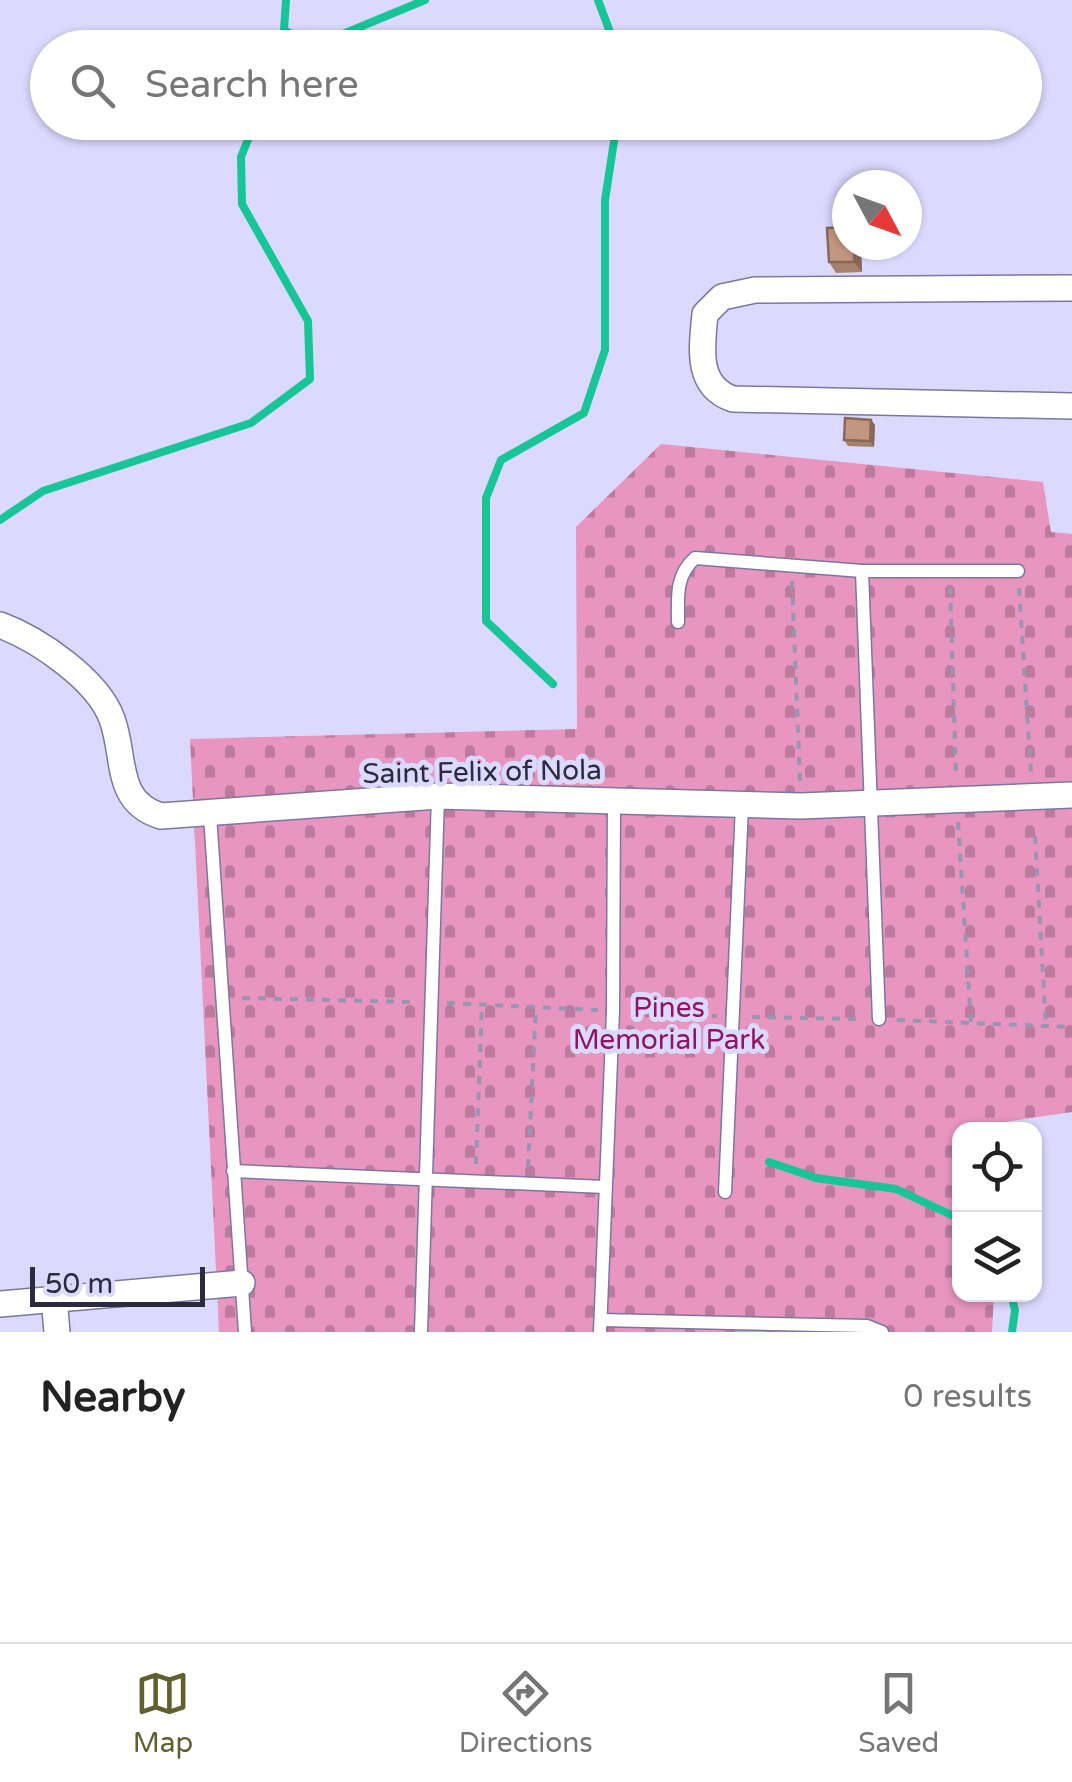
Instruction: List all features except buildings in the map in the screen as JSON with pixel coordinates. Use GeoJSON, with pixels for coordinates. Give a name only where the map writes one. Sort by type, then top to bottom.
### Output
{"type":"FeatureCollection","features":[{"type":"Feature","properties":{"kind":"street"},"geometry":{"type":"LineString","coordinates":[[1072,288],[755,290],[722,297],[705,314],[703,341],[705,375],[718,394],[733,399],[1072,406]]}},
{"type":"Feature","properties":{"kind":"street","name":"Saint Felix of Nola"},"geometry":{"type":"LineString","coordinates":[[0,626],[62,661],[88,681],[112,716],[130,798],[143,810],[161,816],[438,796],[802,806],[1072,794]]}},
{"type":"Feature","properties":{"kind":"street"},"geometry":{"type":"LineString","coordinates":[[0,1304],[242,1283]]}},
{"type":"Feature","properties":{"kind":"street"},"geometry":{"type":"LineString","coordinates":[[54,1298],[57,1332]]}},
{"type":"Feature","properties":{"kind":"lane"},"geometry":{"type":"LineString","coordinates":[[678,622],[678,587],[683,569],[696,558],[862,571],[1018,572]]}},
{"type":"Feature","properties":{"kind":"lane"},"geometry":{"type":"LineString","coordinates":[[862,571],[878,1019]]}},
{"type":"Feature","properties":{"kind":"lane"},"geometry":{"type":"LineString","coordinates":[[421,1332],[438,796]]}},
{"type":"Feature","properties":{"kind":"lane"},"geometry":{"type":"LineString","coordinates":[[614,799],[614,1011],[600,1326],[867,1326],[882,1332]]}},
{"type":"Feature","properties":{"kind":"lane"},"geometry":{"type":"LineString","coordinates":[[725,1192],[742,804]]}},
{"type":"Feature","properties":{"kind":"lane"},"geometry":{"type":"LineString","coordinates":[[210,814],[244,1332]]}},
{"type":"Feature","properties":{"kind":"lane"},"geometry":{"type":"LineString","coordinates":[[233,1172],[605,1187]]}},
{"type":"Feature","properties":{"kind":"path"},"geometry":{"type":"LineString","coordinates":[[791,566],[802,806]]}},
{"type":"Feature","properties":{"kind":"path"},"geometry":{"type":"LineString","coordinates":[[1018,572],[1031,782]]}},
{"type":"Feature","properties":{"kind":"path"},"geometry":{"type":"LineString","coordinates":[[1035,836],[1046,1026]]}},
{"type":"Feature","properties":{"kind":"path"},"geometry":{"type":"LineString","coordinates":[[223,998],[430,1002],[1072,1028]]}},
{"type":"Feature","properties":{"kind":"path"},"geometry":{"type":"LineString","coordinates":[[475,1181],[482,1004]]}},
{"type":"Feature","properties":{"kind":"path"},"geometry":{"type":"LineString","coordinates":[[527,1185],[536,1007]]}},
{"type":"Feature","properties":{"kind":"green space","name":"Pines Memorial Park"},"geometry":{"type":"Polygon","coordinates":[[[661,444],[1043,482],[1051,532],[1072,534],[1072,1112],[1005,1122],[952,1122],[952,1302],[994,1302],[992,1332],[219,1332],[190,739],[577,729],[576,527],[661,444]]]}},
{"type":"Feature","properties":{"kind":"waterway"},"geometry":{"type":"LineString","coordinates":[[284,30],[286,0]]}},
{"type":"Feature","properties":{"kind":"waterway"},"geometry":{"type":"LineString","coordinates":[[352,30],[425,0]]}},
{"type":"Feature","properties":{"kind":"waterway"},"geometry":{"type":"LineString","coordinates":[[598,0],[609,30]]}},
{"type":"Feature","properties":{"kind":"waterway"},"geometry":{"type":"LineString","coordinates":[[0,520],[43,491],[251,423],[310,379],[308,321],[242,204],[241,157],[248,140]]}},
{"type":"Feature","properties":{"kind":"waterway"},"geometry":{"type":"LineString","coordinates":[[553,684],[486,621],[486,498],[501,460],[584,413],[605,350],[605,200],[614,140]]}},
{"type":"Feature","properties":{"kind":"waterway"},"geometry":{"type":"LineString","coordinates":[[769,1162],[816,1178],[896,1189],[952,1215]]}},
{"type":"Feature","properties":{"kind":"waterway"},"geometry":{"type":"LineString","coordinates":[[1012,1332],[1013,1302]]}}]}
